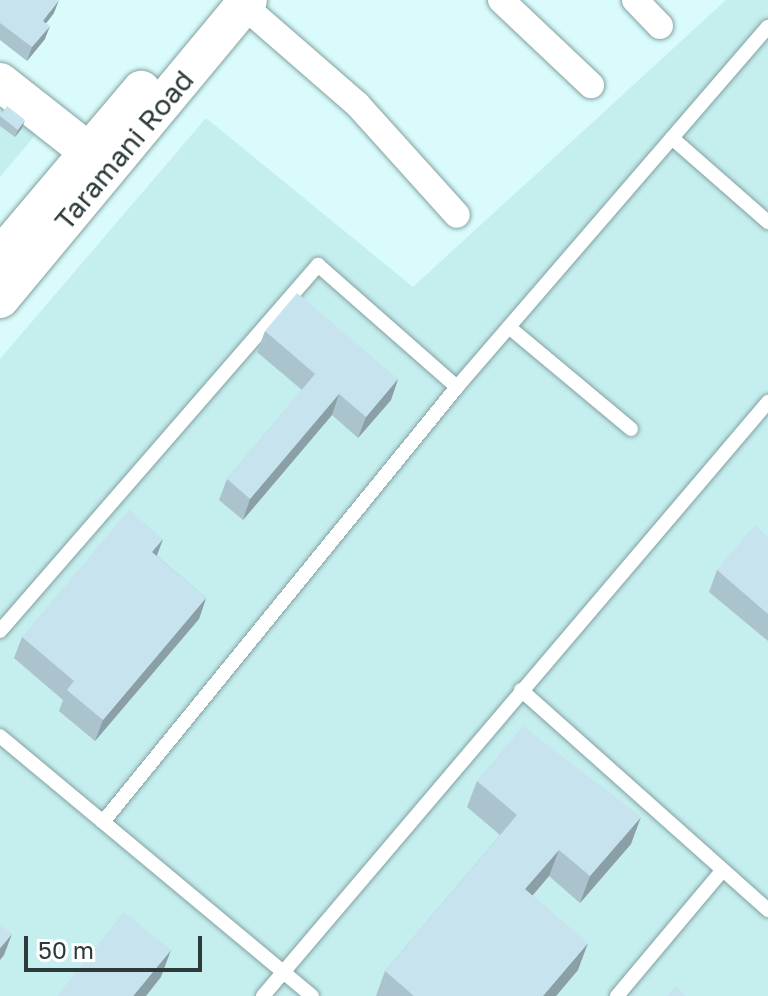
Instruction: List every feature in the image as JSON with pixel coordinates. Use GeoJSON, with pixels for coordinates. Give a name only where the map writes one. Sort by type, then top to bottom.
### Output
{"type":"FeatureCollection","features":[{"type":"Feature","properties":{"kind":"street"},"geometry":{"type":"LineString","coordinates":[[501,0],[591,85]]}},
{"type":"Feature","properties":{"kind":"street"},"geometry":{"type":"LineString","coordinates":[[635,0],[660,26]]}},
{"type":"Feature","properties":{"kind":"street"},"geometry":{"type":"LineString","coordinates":[[236,2],[357,104],[457,215]]}},
{"type":"Feature","properties":{"kind":"street","name":"Taramani Road"},"geometry":{"type":"LineString","coordinates":[[0,257],[98,160],[236,2]]}},
{"type":"Feature","properties":{"kind":"street"},"geometry":{"type":"LineString","coordinates":[[0,82],[98,160]]}},
{"type":"Feature","properties":{"kind":"street","name":"Taramani Road"},"geometry":{"type":"LineString","coordinates":[[0,299],[98,160]]}},
{"type":"Feature","properties":{"kind":"lane"},"geometry":{"type":"LineString","coordinates":[[103,822],[457,387],[768,27]]}},
{"type":"Feature","properties":{"kind":"lane"},"geometry":{"type":"LineString","coordinates":[[672,138],[768,222]]}},
{"type":"Feature","properties":{"kind":"lane"},"geometry":{"type":"LineString","coordinates":[[0,631],[318,265],[457,387]]}},
{"type":"Feature","properties":{"kind":"lane"},"geometry":{"type":"LineString","coordinates":[[509,327],[631,429]]}},
{"type":"Feature","properties":{"kind":"lane"},"geometry":{"type":"LineString","coordinates":[[263,996],[768,402]]}},
{"type":"Feature","properties":{"kind":"lane"},"geometry":{"type":"LineString","coordinates":[[521,690],[768,910]]}},
{"type":"Feature","properties":{"kind":"lane"},"geometry":{"type":"LineString","coordinates":[[0,736],[312,996]]}},
{"type":"Feature","properties":{"kind":"lane"},"geometry":{"type":"LineString","coordinates":[[617,996],[722,871]]}},
{"type":"Feature","properties":{"kind":"shaded area"},"geometry":{"type":"Polygon","coordinates":[[[726,0],[768,0],[768,996],[0,996],[0,359],[206,118],[413,287],[726,0]]]}},
{"type":"Feature","properties":{"kind":"shaded area"},"geometry":{"type":"Polygon","coordinates":[[[0,103],[38,132],[0,177],[0,103]]]}},
{"type":"Feature","properties":{"kind":"building"},"geometry":{"type":"Polygon","coordinates":[[[0,0],[58,0],[43,21],[50,26],[32,47],[0,23],[0,0]]]}},
{"type":"Feature","properties":{"kind":"building"},"geometry":{"type":"Polygon","coordinates":[[[7,106],[25,120],[18,130],[0,116],[7,106]]]}},
{"type":"Feature","properties":{"kind":"building"},"geometry":{"type":"Polygon","coordinates":[[[297,293],[398,379],[366,417],[339,394],[250,499],[227,479],[315,374],[265,331],[297,293]]]}},
{"type":"Feature","properties":{"kind":"building"},"geometry":{"type":"Polygon","coordinates":[[[129,510],[163,539],[152,552],[206,598],[103,720],[67,690],[74,681],[22,637],[129,510]]]}},
{"type":"Feature","properties":{"kind":"building"},"geometry":{"type":"Polygon","coordinates":[[[755,525],[768,537],[768,614],[717,570],[755,525]]]}},
{"type":"Feature","properties":{"kind":"building"},"geometry":{"type":"Polygon","coordinates":[[[523,726],[641,817],[590,876],[559,850],[525,889],[588,943],[543,996],[414,996],[385,971],[517,815],[477,781],[523,726]]]}},
{"type":"Feature","properties":{"kind":"building"},"geometry":{"type":"Polygon","coordinates":[[[124,912],[171,950],[133,996],[57,996],[124,912]]]}},
{"type":"Feature","properties":{"kind":"building"},"geometry":{"type":"Polygon","coordinates":[[[0,924],[12,934],[0,948],[0,924]]]}},
{"type":"Feature","properties":{"kind":"building"},"geometry":{"type":"Polygon","coordinates":[[[675,986],[686,996],[667,996],[675,986]]]}}]}
